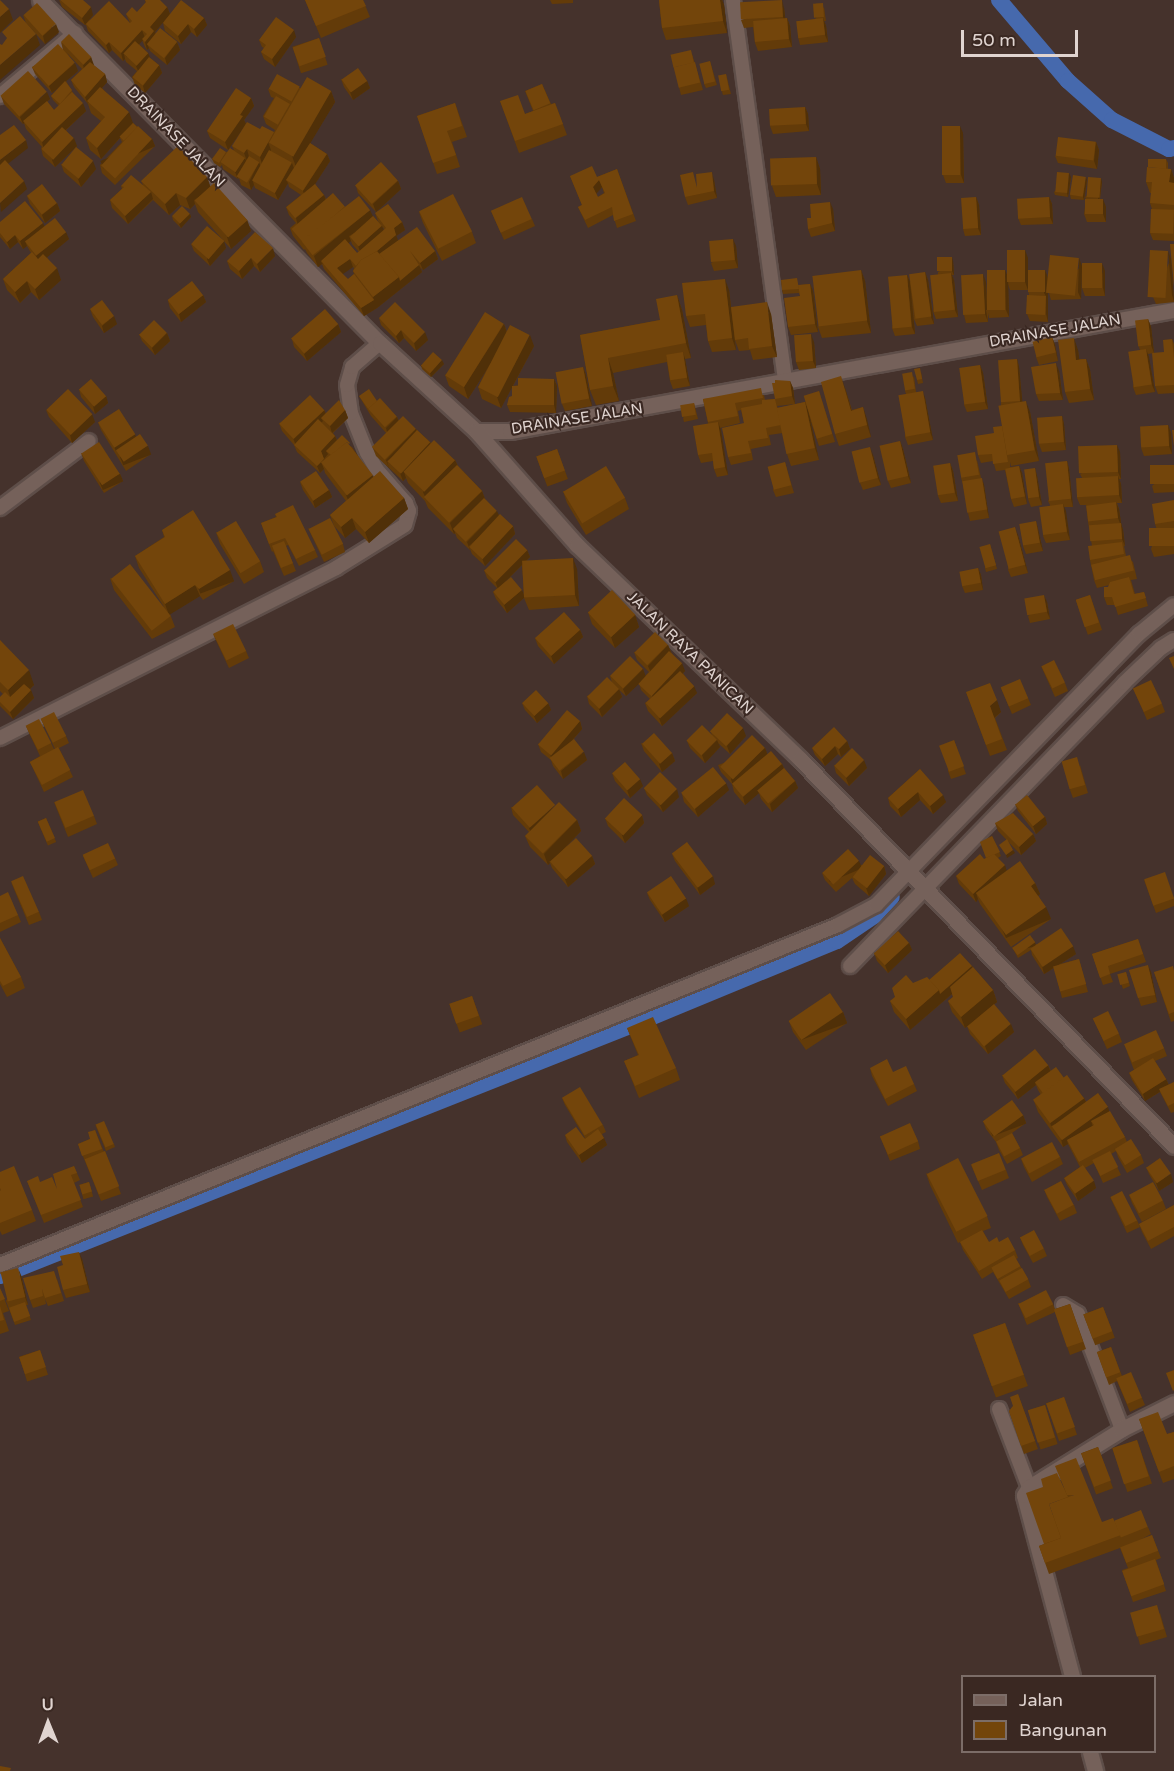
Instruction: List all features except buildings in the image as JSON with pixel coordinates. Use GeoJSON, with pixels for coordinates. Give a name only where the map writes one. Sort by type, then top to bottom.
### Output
{"type":"FeatureCollection","features":[{"type":"Feature","properties":{"kind":"street","name":"DRAINASE JALAN"},"geometry":{"type":"LineString","coordinates":[[40,0],[380,343],[476,430],[510,431],[785,379],[1174,310]]}},
{"type":"Feature","properties":{"kind":"street"},"geometry":{"type":"LineString","coordinates":[[733,0],[785,379]]}},
{"type":"Feature","properties":{"kind":"street"},"geometry":{"type":"LineString","coordinates":[[0,96],[75,33]]}},
{"type":"Feature","properties":{"kind":"street"},"geometry":{"type":"LineString","coordinates":[[0,738],[336,568],[405,525],[409,514],[406,503],[372,461],[351,413],[347,385],[349,373],[357,361],[380,343]]}},
{"type":"Feature","properties":{"kind":"street","name":"JALAN RAYA PANICAN"},"geometry":{"type":"LineString","coordinates":[[476,430],[578,544],[800,759],[1174,1146]]}},
{"type":"Feature","properties":{"kind":"street"},"geometry":{"type":"LineString","coordinates":[[0,508],[89,441]]}},
{"type":"Feature","properties":{"kind":"street"},"geometry":{"type":"LineString","coordinates":[[0,1265],[838,925],[876,905],[1139,634],[1174,605]]}},
{"type":"Feature","properties":{"kind":"street"},"geometry":{"type":"LineString","coordinates":[[850,966],[1124,683],[1161,648],[1174,640]]}},
{"type":"Feature","properties":{"kind":"street"},"geometry":{"type":"LineString","coordinates":[[1063,1305],[1074,1309],[1078,1314],[1122,1429]]}},
{"type":"Feature","properties":{"kind":"street"},"geometry":{"type":"LineString","coordinates":[[1071,1675],[1024,1495],[1029,1486],[1122,1429],[1174,1403]]}},
{"type":"Feature","properties":{"kind":"street"},"geometry":{"type":"LineString","coordinates":[[999,1409],[1029,1486]]}},
{"type":"Feature","properties":{"kind":"street"},"geometry":{"type":"LineString","coordinates":[[1090,1753],[1095,1771]]}},
{"type":"Feature","properties":{"kind":"waterway"},"geometry":{"type":"LineString","coordinates":[[999,0],[1068,81],[1112,120],[1169,149],[1174,148]]}},
{"type":"Feature","properties":{"kind":"waterway"},"geometry":{"type":"LineString","coordinates":[[0,1276],[645,1020],[837,941],[874,916],[892,897]]}}]}
